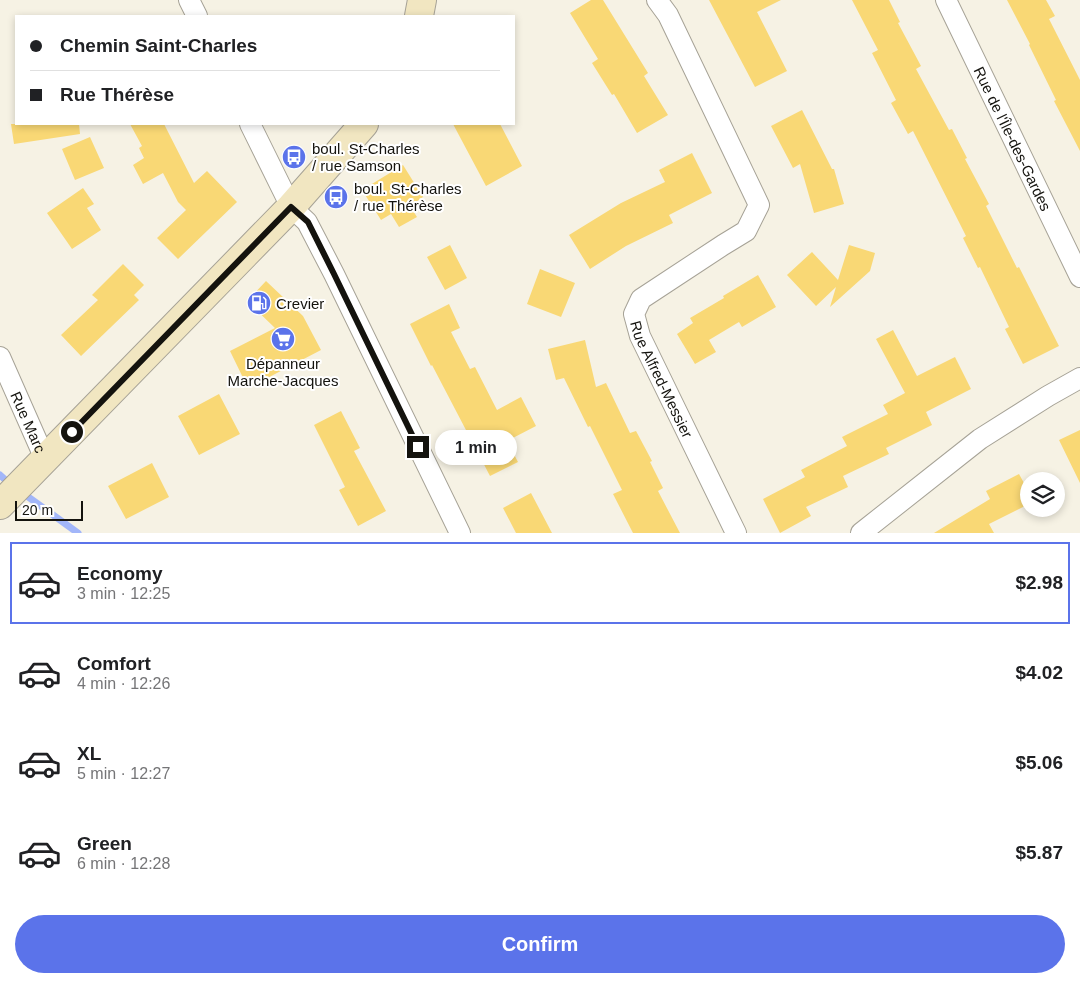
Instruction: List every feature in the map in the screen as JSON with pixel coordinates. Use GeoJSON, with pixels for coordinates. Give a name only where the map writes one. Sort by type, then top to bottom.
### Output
{"type":"FeatureCollection","features":[{"type":"Feature","properties":{"kind":"main road"},"geometry":{"type":"LineString","coordinates":[[419,15],[422,0]]}},
{"type":"Feature","properties":{"kind":"main road"},"geometry":{"type":"LineString","coordinates":[[0,505],[291,207],[363,125]]}},
{"type":"Feature","properties":{"kind":"street"},"geometry":{"type":"LineString","coordinates":[[189,0],[196,15]]}},
{"type":"Feature","properties":{"kind":"street","name":"Rue Alfred-Messier"},"geometry":{"type":"LineString","coordinates":[[658,0],[668,15],[759,205],[746,231],[722,244],[641,299],[634,314],[640,336],[736,533]]}},
{"type":"Feature","properties":{"kind":"street","name":"Rue de l'Île-des-Gardes"},"geometry":{"type":"LineString","coordinates":[[946,0],[1080,277]]}},
{"type":"Feature","properties":{"kind":"street"},"geometry":{"type":"LineString","coordinates":[[250,125],[291,207],[308,222],[460,533]]}},
{"type":"Feature","properties":{"kind":"street","name":"Rue Marc"},"geometry":{"type":"LineString","coordinates":[[0,357],[45,459]]}},
{"type":"Feature","properties":{"kind":"street"},"geometry":{"type":"LineString","coordinates":[[861,533],[980,439],[1080,378]]}},
{"type":"Feature","properties":{"kind":"building"},"geometry":{"type":"Polygon","coordinates":[[[591,0],[603,0],[648,73],[644,76],[668,115],[637,133],[614,94],[612,95],[592,63],[598,59],[570,13],[591,0]]]}},
{"type":"Feature","properties":{"kind":"building"},"geometry":{"type":"Polygon","coordinates":[[[709,0],[781,0],[757,12],[787,71],[755,87],[709,0]]]}},
{"type":"Feature","properties":{"kind":"building"},"geometry":{"type":"Polygon","coordinates":[[[852,0],[889,0],[900,22],[898,23],[921,66],[916,69],[949,130],[952,129],[967,158],[965,159],[989,204],[986,206],[1059,346],[1023,364],[1005,329],[1009,327],[980,267],[978,268],[963,238],[966,236],[913,131],[908,134],[891,103],[896,100],[872,53],[878,50],[852,0]]]}},
{"type":"Feature","properties":{"kind":"building"},"geometry":{"type":"Polygon","coordinates":[[[1007,0],[1046,0],[1055,16],[1049,19],[1080,80],[1080,151],[1054,101],[1056,100],[1030,44],[1007,0]]]}},
{"type":"Feature","properties":{"kind":"building"},"geometry":{"type":"Polygon","coordinates":[[[802,110],[832,169],[834,169],[844,204],[814,213],[800,164],[793,168],[771,126],[802,110]]]}},
{"type":"Feature","properties":{"kind":"building"},"geometry":{"type":"Polygon","coordinates":[[[11,124],[79,125],[80,134],[14,144],[11,124]]]}},
{"type":"Feature","properties":{"kind":"building"},"geometry":{"type":"Polygon","coordinates":[[[131,125],[165,125],[194,183],[207,171],[237,202],[178,259],[157,238],[186,210],[178,202],[163,173],[143,184],[133,165],[144,158],[139,148],[142,146],[131,125]]]}},
{"type":"Feature","properties":{"kind":"building"},"geometry":{"type":"Polygon","coordinates":[[[454,125],[501,125],[522,166],[486,186],[454,125]]]}},
{"type":"Feature","properties":{"kind":"building"},"geometry":{"type":"Polygon","coordinates":[[[90,137],[104,168],[75,180],[62,149],[90,137]]]}},
{"type":"Feature","properties":{"kind":"building"},"geometry":{"type":"Polygon","coordinates":[[[692,153],[712,193],[669,215],[673,223],[626,246],[590,269],[569,235],[621,203],[665,182],[659,170],[692,153]]]}},
{"type":"Feature","properties":{"kind":"building"},"geometry":{"type":"Polygon","coordinates":[[[403,165],[423,197],[410,206],[417,217],[399,227],[391,214],[381,220],[362,190],[403,165]]]}},
{"type":"Feature","properties":{"kind":"building"},"geometry":{"type":"Polygon","coordinates":[[[83,188],[94,204],[87,208],[101,230],[72,249],[47,213],[83,188]]]}},
{"type":"Feature","properties":{"kind":"building"},"geometry":{"type":"Polygon","coordinates":[[[450,245],[467,278],[445,290],[427,257],[450,245]]]}},
{"type":"Feature","properties":{"kind":"building"},"geometry":{"type":"Polygon","coordinates":[[[849,245],[875,253],[870,271],[830,307],[836,287],[816,306],[787,275],[812,252],[838,280],[849,245]]]}},
{"type":"Feature","properties":{"kind":"building"},"geometry":{"type":"Polygon","coordinates":[[[123,264],[144,285],[134,295],[139,300],[81,356],[61,335],[98,300],[92,295],[123,264]]]}},
{"type":"Feature","properties":{"kind":"building"},"geometry":{"type":"Polygon","coordinates":[[[540,269],[575,283],[561,317],[527,304],[540,269]]]}},
{"type":"Feature","properties":{"kind":"building"},"geometry":{"type":"Polygon","coordinates":[[[758,275],[776,307],[742,327],[739,322],[709,340],[716,352],[695,364],[677,334],[693,323],[690,318],[758,275]]]}},
{"type":"Feature","properties":{"kind":"building"},"geometry":{"type":"Polygon","coordinates":[[[266,281],[303,316],[321,350],[248,388],[230,351],[275,328],[247,301],[266,281]]]}},
{"type":"Feature","properties":{"kind":"building"},"geometry":{"type":"Polygon","coordinates":[[[449,304],[460,328],[451,332],[470,369],[475,367],[497,410],[521,397],[536,426],[507,441],[518,462],[490,476],[410,324],[449,304]]]}},
{"type":"Feature","properties":{"kind":"building"},"geometry":{"type":"Polygon","coordinates":[[[893,330],[917,376],[955,357],[971,389],[926,412],[932,425],[886,448],[889,454],[843,476],[848,487],[806,507],[811,516],[780,533],[763,499],[805,477],[801,470],[847,446],[842,437],[888,414],[883,405],[905,393],[876,339],[893,330]]]}},
{"type":"Feature","properties":{"kind":"building"},"geometry":{"type":"Polygon","coordinates":[[[585,340],[596,387],[606,383],[630,433],[636,431],[652,461],[650,462],[663,488],[658,491],[680,533],[633,533],[613,494],[622,490],[590,426],[588,427],[564,378],[556,380],[548,349],[585,340]]]}},
{"type":"Feature","properties":{"kind":"building"},"geometry":{"type":"Polygon","coordinates":[[[219,394],[240,434],[199,455],[178,416],[219,394]]]}},
{"type":"Feature","properties":{"kind":"building"},"geometry":{"type":"Polygon","coordinates":[[[341,411],[360,448],[354,451],[386,511],[358,526],[339,490],[345,487],[314,425],[341,411]]]}},
{"type":"Feature","properties":{"kind":"building"},"geometry":{"type":"Polygon","coordinates":[[[1080,430],[1080,483],[1059,440],[1080,430]]]}},
{"type":"Feature","properties":{"kind":"building"},"geometry":{"type":"Polygon","coordinates":[[[152,463],[169,497],[126,519],[108,486],[152,463]]]}},
{"type":"Feature","properties":{"kind":"building"},"geometry":{"type":"Polygon","coordinates":[[[1019,474],[1020,508],[989,524],[994,533],[934,533],[990,499],[986,491],[1019,474]]]}},
{"type":"Feature","properties":{"kind":"building"},"geometry":{"type":"Polygon","coordinates":[[[531,493],[552,533],[516,533],[503,508],[531,493]]]}},
{"type":"Feature","properties":{"kind":"waterway"},"geometry":{"type":"LineString","coordinates":[[0,475],[11,485]]}},
{"type":"Feature","properties":{"kind":"waterway"},"geometry":{"type":"LineString","coordinates":[[20,491],[78,533]]}},
{"type":"Feature","properties":{"kind":"place","name":"boul. St-Charles / rue Samson"},"geometry":{"type":"Point","coordinates":[294,157]}},
{"type":"Feature","properties":{"kind":"place","name":"boul. St-Charles / rue Thérèse"},"geometry":{"type":"Point","coordinates":[336,197]}},
{"type":"Feature","properties":{"kind":"place","name":"Crevier"},"geometry":{"type":"Point","coordinates":[259,303]}},
{"type":"Feature","properties":{"kind":"place","name":"Dépanneur Marche-Jacques"},"geometry":{"type":"Point","coordinates":[283,339]}},
{"type":"Feature","properties":{"kind":"route"},"geometry":{"type":"LineString","coordinates":[[72,432],[291,207],[308,222],[418,447]]}}]}
